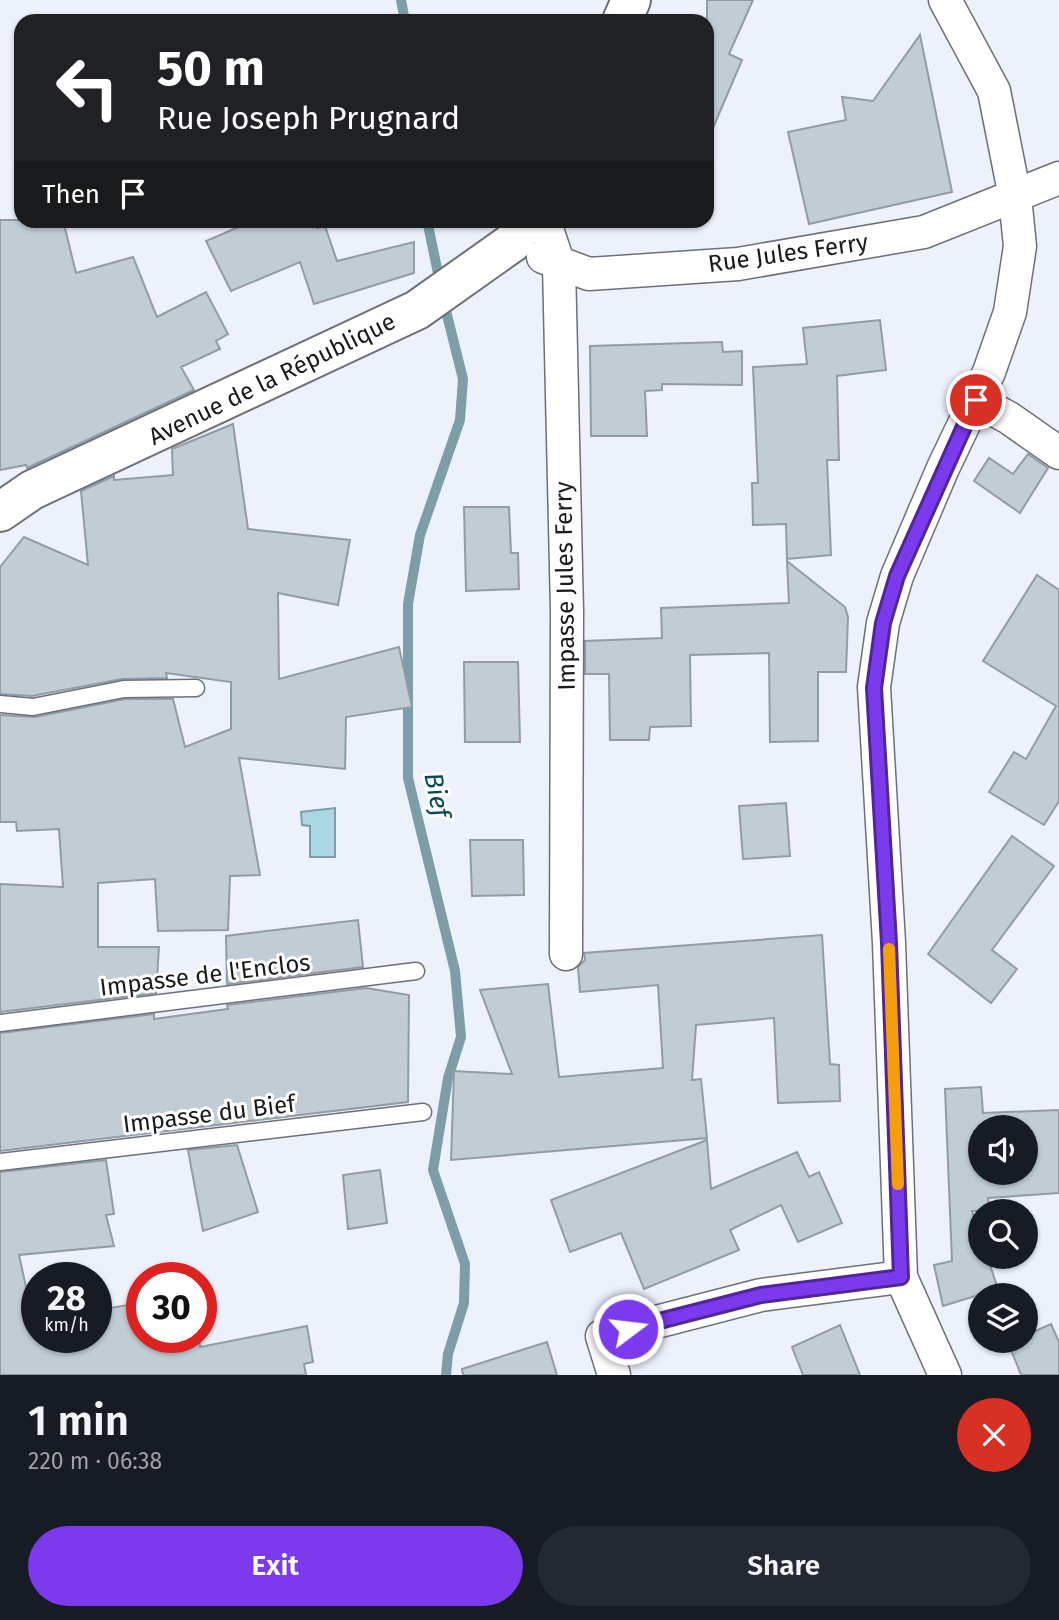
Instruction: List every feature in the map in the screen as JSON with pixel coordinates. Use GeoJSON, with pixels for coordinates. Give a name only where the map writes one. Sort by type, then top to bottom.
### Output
{"type":"FeatureCollection","features":[{"type":"Feature","properties":{"kind":"street"},"geometry":{"type":"LineString","coordinates":[[945,0],[994,91],[1015,197],[1020,246],[1010,312],[976,400],[897,576],[883,623],[874,688],[889,943],[901,1277],[945,1375]]}},
{"type":"Feature","properties":{"kind":"street","name":"Rue Jules Ferry"},"geometry":{"type":"LineString","coordinates":[[528,228],[559,265],[589,274],[738,264],[925,232],[1059,178]]}},
{"type":"Feature","properties":{"kind":"street","name":"Avenue de la République"},"geometry":{"type":"LineString","coordinates":[[0,512],[32,491],[416,310],[528,228]]}},
{"type":"Feature","properties":{"kind":"street","name":"Impasse Jules Ferry"},"geometry":{"type":"LineString","coordinates":[[559,265],[568,611],[566,954]]}},
{"type":"Feature","properties":{"kind":"street"},"geometry":{"type":"LineString","coordinates":[[976,400],[1009,418],[1059,453]]}},
{"type":"Feature","properties":{"kind":"street"},"geometry":{"type":"LineString","coordinates":[[614,1375],[602,1336],[761,1295],[901,1277]]}},
{"type":"Feature","properties":{"kind":"lane"},"geometry":{"type":"LineString","coordinates":[[0,704],[33,707],[124,689],[196,688]]}},
{"type":"Feature","properties":{"kind":"lane","name":"Impasse de l'Enclos"},"geometry":{"type":"LineString","coordinates":[[0,1023],[416,971]]}},
{"type":"Feature","properties":{"kind":"lane","name":"Impasse du Bief"},"geometry":{"type":"LineString","coordinates":[[0,1162],[423,1112]]}},
{"type":"Feature","properties":{"kind":"water"},"geometry":{"type":"Polygon","coordinates":[[[335,808],[335,857],[310,857],[310,826],[302,825],[301,812],[335,808]]]}},
{"type":"Feature","properties":{"kind":"building"},"geometry":{"type":"Polygon","coordinates":[[[707,0],[753,0],[729,54],[742,60],[714,126],[714,14],[707,14],[707,0]]]}},
{"type":"Feature","properties":{"kind":"building"},"geometry":{"type":"Polygon","coordinates":[[[920,35],[952,192],[809,224],[788,132],[846,120],[842,97],[873,101],[920,35]]]}},
{"type":"Feature","properties":{"kind":"building"},"geometry":{"type":"Polygon","coordinates":[[[0,220],[14,220],[14,228],[65,228],[76,273],[133,257],[157,317],[206,292],[228,334],[216,341],[220,349],[181,367],[194,390],[27,468],[26,465],[0,470],[0,220]]]}},
{"type":"Feature","properties":{"kind":"building"},"geometry":{"type":"Polygon","coordinates":[[[236,228],[326,228],[337,261],[414,242],[414,273],[314,304],[300,262],[231,291],[206,241],[236,228]]]}},
{"type":"Feature","properties":{"kind":"building"},"geometry":{"type":"Polygon","coordinates":[[[880,320],[886,370],[837,376],[839,460],[827,460],[831,555],[787,559],[786,524],[753,525],[752,483],[758,483],[753,367],[807,364],[803,328],[880,320]]]}},
{"type":"Feature","properties":{"kind":"building"},"geometry":{"type":"Polygon","coordinates":[[[722,342],[723,352],[742,351],[742,385],[662,384],[662,390],[645,391],[647,436],[591,436],[590,346],[722,342]]]}},
{"type":"Feature","properties":{"kind":"building"},"geometry":{"type":"Polygon","coordinates":[[[233,424],[248,529],[350,540],[338,605],[278,593],[279,679],[399,647],[412,707],[346,717],[345,769],[239,758],[260,875],[230,876],[228,930],[158,931],[155,879],[98,883],[98,947],[159,947],[156,993],[0,1012],[0,884],[63,887],[59,829],[17,831],[16,822],[0,822],[0,715],[35,717],[125,699],[173,699],[185,747],[231,729],[231,682],[166,673],[167,678],[122,679],[32,696],[0,694],[0,567],[24,537],[88,565],[81,491],[114,476],[114,480],[173,475],[172,449],[233,424]]]}},
{"type":"Feature","properties":{"kind":"building"},"geometry":{"type":"Polygon","coordinates":[[[1028,454],[1048,468],[1020,513],[974,481],[989,458],[1013,474],[1028,454]]]}},
{"type":"Feature","properties":{"kind":"building"},"geometry":{"type":"Polygon","coordinates":[[[464,507],[509,507],[511,553],[518,553],[519,589],[466,591],[464,507]]]}},
{"type":"Feature","properties":{"kind":"building"},"geometry":{"type":"Polygon","coordinates":[[[787,561],[845,607],[848,617],[846,672],[818,672],[818,741],[770,742],[769,653],[690,655],[691,726],[650,727],[649,740],[610,740],[609,674],[585,674],[585,641],[662,638],[661,608],[789,603],[787,561]]]}},
{"type":"Feature","properties":{"kind":"building"},"geometry":{"type":"Polygon","coordinates":[[[1037,575],[1059,590],[1059,801],[1044,825],[989,792],[1014,752],[1026,759],[1056,706],[983,661],[1037,575]]]}},
{"type":"Feature","properties":{"kind":"building"},"geometry":{"type":"Polygon","coordinates":[[[464,662],[518,662],[520,742],[465,742],[464,662]]]}},
{"type":"Feature","properties":{"kind":"building"},"geometry":{"type":"Polygon","coordinates":[[[786,803],[790,856],[743,859],[739,806],[786,803]]]}},
{"type":"Feature","properties":{"kind":"building"},"geometry":{"type":"Polygon","coordinates":[[[1012,836],[1054,866],[992,950],[1017,969],[991,1003],[928,954],[1012,836]]]}},
{"type":"Feature","properties":{"kind":"building"},"geometry":{"type":"Polygon","coordinates":[[[470,840],[523,840],[524,895],[472,896],[470,840]]]}},
{"type":"Feature","properties":{"kind":"building"},"geometry":{"type":"Polygon","coordinates":[[[358,920],[363,967],[227,984],[226,936],[358,920]]]}},
{"type":"Feature","properties":{"kind":"building"},"geometry":{"type":"Polygon","coordinates":[[[822,935],[830,1064],[839,1065],[840,1101],[778,1103],[774,1018],[696,1025],[692,1080],[701,1079],[707,1138],[451,1160],[454,1071],[512,1074],[480,990],[548,984],[559,1077],[663,1068],[658,985],[580,992],[578,967],[585,960],[584,953],[822,935]]]}},
{"type":"Feature","properties":{"kind":"building"},"geometry":{"type":"Polygon","coordinates":[[[366,988],[409,995],[408,1102],[0,1151],[0,1033],[154,1014],[154,1019],[228,1009],[227,1005],[366,988]]]}},
{"type":"Feature","properties":{"kind":"building"},"geometry":{"type":"Polygon","coordinates":[[[981,1087],[983,1113],[1059,1110],[1059,1193],[968,1199],[968,1269],[991,1269],[996,1283],[968,1283],[968,1298],[943,1306],[934,1265],[952,1261],[945,1089],[981,1087]]]}},
{"type":"Feature","properties":{"kind":"building"},"geometry":{"type":"Polygon","coordinates":[[[707,1140],[711,1189],[797,1152],[809,1177],[819,1172],[842,1223],[798,1242],[781,1205],[730,1230],[739,1250],[644,1289],[621,1233],[570,1252],[551,1200],[707,1140]]]}},
{"type":"Feature","properties":{"kind":"building"},"geometry":{"type":"Polygon","coordinates":[[[237,1145],[258,1212],[203,1231],[188,1150],[237,1145]]]}},
{"type":"Feature","properties":{"kind":"building"},"geometry":{"type":"Polygon","coordinates":[[[106,1160],[114,1214],[106,1215],[114,1246],[19,1255],[21,1353],[112,1353],[112,1308],[126,1305],[126,1353],[217,1353],[217,1344],[307,1326],[313,1362],[304,1364],[306,1375],[0,1375],[0,1172],[106,1160]]]}},
{"type":"Feature","properties":{"kind":"building"},"geometry":{"type":"Polygon","coordinates":[[[380,1170],[387,1223],[348,1229],[343,1175],[380,1170]]]}},
{"type":"Feature","properties":{"kind":"building"},"geometry":{"type":"Polygon","coordinates":[[[1051,1324],[1059,1342],[1059,1375],[1021,1375],[1012,1353],[1038,1353],[1038,1330],[1051,1324]]]}},
{"type":"Feature","properties":{"kind":"building"},"geometry":{"type":"Polygon","coordinates":[[[840,1325],[860,1375],[803,1375],[792,1347],[840,1325]]]}},
{"type":"Feature","properties":{"kind":"building"},"geometry":{"type":"Polygon","coordinates":[[[547,1342],[557,1375],[463,1375],[462,1369],[547,1342]]]}},
{"type":"Feature","properties":{"kind":"waterway","name":"Bief"},"geometry":{"type":"LineString","coordinates":[[401,0],[404,14]]}},
{"type":"Feature","properties":{"kind":"waterway","name":"Bief"},"geometry":{"type":"LineString","coordinates":[[429,228],[440,283]]}},
{"type":"Feature","properties":{"kind":"waterway","name":"Bief"},"geometry":{"type":"LineString","coordinates":[[443,299],[463,379],[460,420],[420,535],[408,604],[408,778],[455,971],[461,1037],[448,1078],[433,1170],[465,1264],[464,1303],[448,1354],[446,1375]]}},
{"type":"Feature","properties":{"kind":"slow traffic"},"geometry":{"type":"LineString","coordinates":[[889,949],[898,1184]]}},
{"type":"Feature","properties":{"kind":"route"},"geometry":{"type":"LineString","coordinates":[[628,1329],[761,1295],[901,1277],[889,943],[874,688],[883,623],[897,576],[943,468],[976,400]]}}]}
